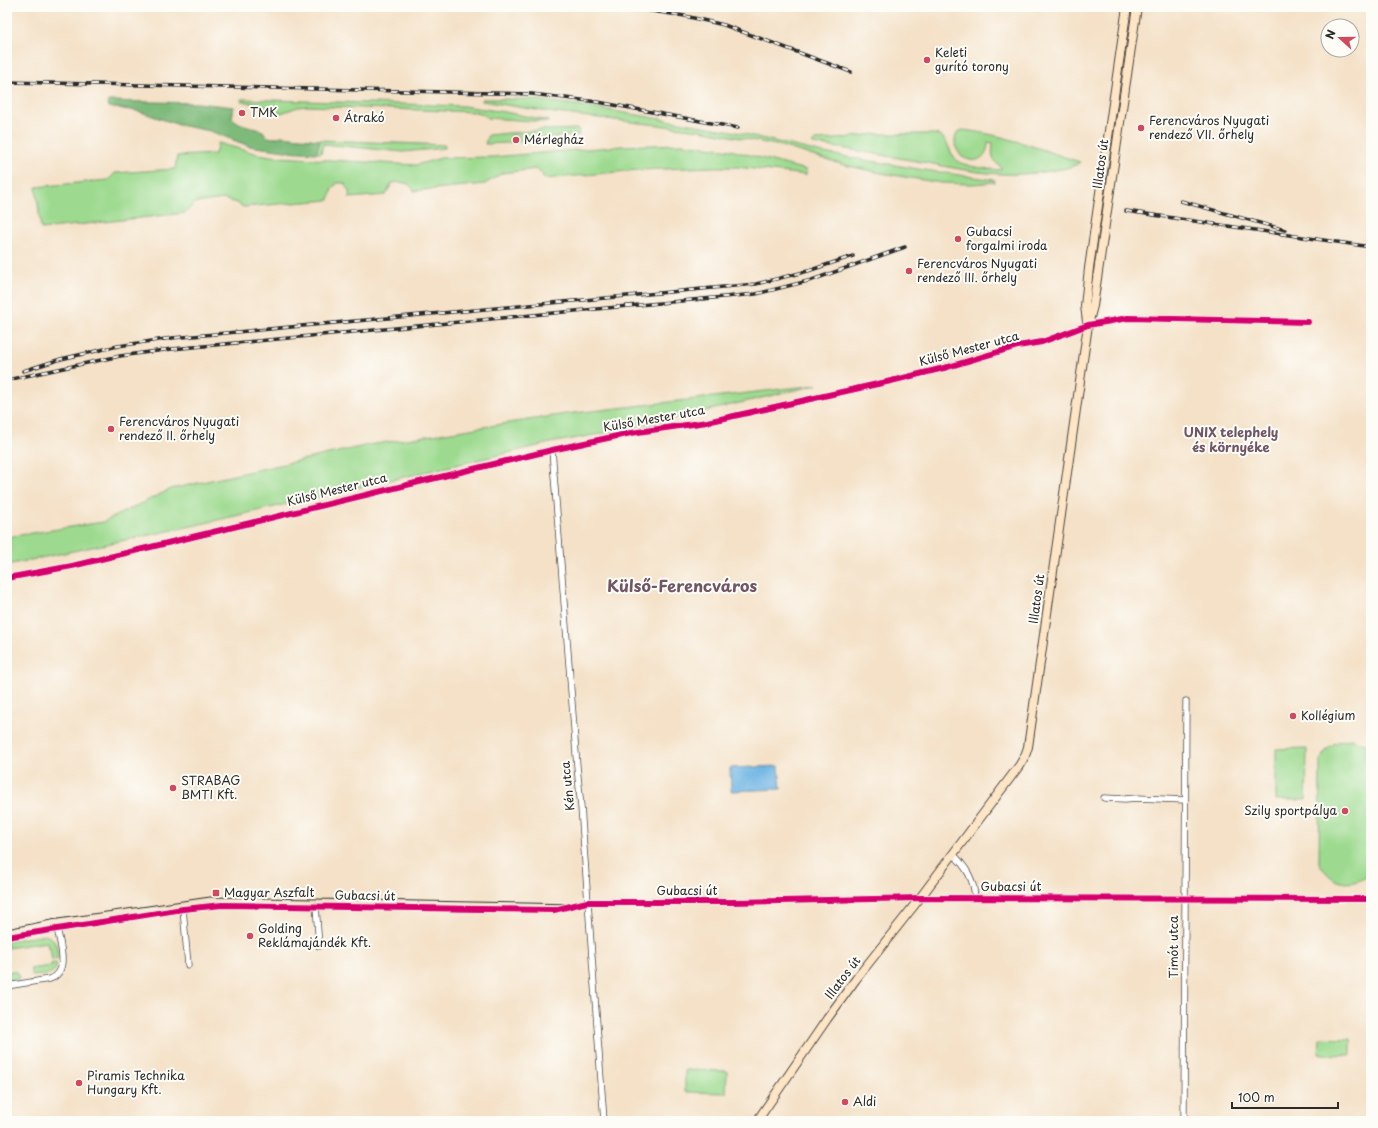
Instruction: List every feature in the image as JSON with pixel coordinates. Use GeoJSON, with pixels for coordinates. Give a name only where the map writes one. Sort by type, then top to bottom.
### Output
{"type":"FeatureCollection","features":[{"type":"Feature","properties":{"kind":"street","name":"Illatos út"},"geometry":{"type":"LineString","coordinates":[[1088,325],[1085,306],[1089,268],[1127,7]]}},
{"type":"Feature","properties":{"kind":"street","name":"Illatos út"},"geometry":{"type":"LineString","coordinates":[[757,1121],[827,1019],[920,898],[1025,756],[1028,747],[1088,325],[1093,306],[1137,7]]}},
{"type":"Feature","properties":{"kind":"street","name":"Külső Mester utca"},"geometry":{"type":"LineString","coordinates":[[7,578],[72,566],[552,450],[630,433],[707,422],[948,368],[1018,346],[1042,342],[1088,325],[1128,318],[1308,322]]}},
{"type":"Feature","properties":{"kind":"street","name":"Kén utca"},"geometry":{"type":"LineString","coordinates":[[552,450],[581,807],[604,1121]]}},
{"type":"Feature","properties":{"kind":"street","name":"Timót utca"},"geometry":{"type":"LineString","coordinates":[[1184,1121],[1186,701]]}},
{"type":"Feature","properties":{"kind":"street"},"geometry":{"type":"LineString","coordinates":[[1104,798],[1185,800]]}},
{"type":"Feature","properties":{"kind":"street"},"geometry":{"type":"LineString","coordinates":[[953,854],[963,864],[970,876],[974,886],[975,898]]}},
{"type":"Feature","properties":{"kind":"street","name":"Gubacsi út"},"geometry":{"type":"LineString","coordinates":[[7,936],[183,909],[222,905],[554,910],[587,902],[732,902],[920,898],[1371,899]]}},
{"type":"Feature","properties":{"kind":"street"},"geometry":{"type":"LineString","coordinates":[[316,906],[319,946]]}},
{"type":"Feature","properties":{"kind":"street"},"geometry":{"type":"LineString","coordinates":[[183,909],[188,965]]}},
{"type":"Feature","properties":{"kind":"street"},"geometry":{"type":"LineString","coordinates":[[7,986],[50,979],[59,973],[62,961],[57,928]]}},
{"type":"Feature","properties":{"kind":"green space"},"geometry":{"type":"Polygon","coordinates":[[[241,99],[463,106],[505,112],[549,122],[487,118],[484,115],[475,112],[307,106],[298,107],[281,113],[275,112],[262,105],[241,101],[241,99]]]}},
{"type":"Feature","properties":{"kind":"green space"},"geometry":{"type":"Polygon","coordinates":[[[482,99],[529,99],[578,105],[732,131],[823,153],[995,180],[995,182],[972,184],[941,183],[844,165],[781,146],[700,130],[555,113],[482,101],[482,99]]]}},
{"type":"Feature","properties":{"kind":"green space"},"geometry":{"type":"Polygon","coordinates":[[[108,101],[198,103],[234,107],[232,118],[239,123],[263,131],[267,137],[275,138],[281,136],[320,140],[316,153],[285,151],[249,146],[210,131],[179,125],[138,111],[108,107],[108,101]]]}},
{"type":"Feature","properties":{"kind":"green space"},"geometry":{"type":"Polygon","coordinates":[[[578,129],[579,135],[519,142],[518,135],[512,135],[513,141],[509,143],[485,144],[488,135],[543,130],[578,129]]]}},
{"type":"Feature","properties":{"kind":"green space"},"geometry":{"type":"Polygon","coordinates":[[[963,130],[1008,139],[1080,162],[1068,168],[1038,173],[1006,174],[976,172],[812,143],[815,140],[875,134],[936,134],[941,136],[947,142],[953,156],[961,163],[980,168],[1001,169],[1001,167],[995,162],[993,156],[993,143],[988,142],[985,154],[976,160],[966,159],[958,152],[955,139],[956,135],[963,130]]]}},
{"type":"Feature","properties":{"kind":"green space"},"geometry":{"type":"Polygon","coordinates":[[[320,140],[445,145],[445,148],[403,152],[323,144],[321,153],[316,153],[320,140]]]}},
{"type":"Feature","properties":{"kind":"green space"},"geometry":{"type":"Polygon","coordinates":[[[218,143],[258,154],[278,157],[416,165],[441,158],[493,157],[622,146],[682,144],[731,150],[806,170],[806,175],[737,167],[713,167],[638,170],[544,179],[542,173],[536,169],[502,173],[485,184],[414,191],[410,185],[402,182],[392,183],[386,195],[349,198],[347,186],[344,183],[337,183],[332,189],[329,200],[243,207],[237,203],[224,199],[195,203],[185,213],[41,229],[36,187],[108,180],[115,173],[175,169],[177,156],[215,154],[218,143]]]}},
{"type":"Feature","properties":{"kind":"green space"},"geometry":{"type":"Polygon","coordinates":[[[817,385],[628,429],[555,442],[192,526],[7,565],[7,537],[103,522],[171,489],[369,445],[566,414],[817,385]]]}},
{"type":"Feature","properties":{"kind":"green space","name":"Szily sportpálya"},"geometry":{"type":"Polygon","coordinates":[[[1351,739],[1368,745],[1371,748],[1371,873],[1358,881],[1345,883],[1335,880],[1326,873],[1319,863],[1320,760],[1332,745],[1340,741],[1351,739]]]}},
{"type":"Feature","properties":{"kind":"green space"},"geometry":{"type":"Polygon","coordinates":[[[1307,748],[1306,800],[1276,800],[1276,749],[1307,748]]]}},
{"type":"Feature","properties":{"kind":"green space"},"geometry":{"type":"Polygon","coordinates":[[[45,935],[52,939],[56,944],[58,958],[52,960],[50,947],[48,948],[47,942],[7,948],[7,941],[45,935]]]}},
{"type":"Feature","properties":{"kind":"green space"},"geometry":{"type":"Polygon","coordinates":[[[51,964],[57,964],[56,968],[52,973],[32,975],[30,969],[51,966],[51,964]]]}},
{"type":"Feature","properties":{"kind":"green space"},"geometry":{"type":"Polygon","coordinates":[[[13,971],[18,973],[19,979],[7,982],[7,972],[13,971]]]}},
{"type":"Feature","properties":{"kind":"green space"},"geometry":{"type":"Polygon","coordinates":[[[1320,1038],[1351,1039],[1351,1055],[1319,1054],[1320,1038]]]}},
{"type":"Feature","properties":{"kind":"green space"},"geometry":{"type":"Polygon","coordinates":[[[685,1070],[727,1071],[726,1093],[685,1092],[685,1070]]]}},
{"type":"Feature","properties":{"kind":"water"},"geometry":{"type":"Polygon","coordinates":[[[779,766],[781,789],[731,791],[730,768],[779,766]]]}},
{"type":"Feature","properties":{"kind":"tram line"},"geometry":{"type":"LineString","coordinates":[[7,929],[51,920],[210,897],[577,904],[730,903],[844,900],[1371,901]]}},
{"type":"Feature","properties":{"kind":"railway"},"geometry":{"type":"LineString","coordinates":[[625,7],[685,16],[724,25],[851,72]]}},
{"type":"Feature","properties":{"kind":"railway"},"geometry":{"type":"LineString","coordinates":[[7,82],[532,94],[598,102],[738,128]]}},
{"type":"Feature","properties":{"kind":"railway"},"geometry":{"type":"LineString","coordinates":[[1181,201],[1285,230]]}},
{"type":"Feature","properties":{"kind":"railway"},"geometry":{"type":"LineString","coordinates":[[1126,211],[1371,247]]}},
{"type":"Feature","properties":{"kind":"railway"},"geometry":{"type":"LineString","coordinates":[[7,380],[120,356],[172,349],[756,294],[812,280],[905,247]]}},
{"type":"Feature","properties":{"kind":"railway"},"geometry":{"type":"LineString","coordinates":[[23,371],[61,359],[118,346],[172,338],[756,284],[808,271],[853,256]]}},
{"type":"Feature","properties":{"kind":"cycle path"},"geometry":{"type":"LineString","coordinates":[[7,578],[72,566],[552,450],[631,433],[707,422],[891,381],[948,367],[1018,346],[1042,342],[1088,325],[1128,318],[1308,322]]}},
{"type":"Feature","properties":{"kind":"cycle path"},"geometry":{"type":"LineString","coordinates":[[7,937],[183,909],[222,905],[554,910],[587,902],[732,902],[920,898],[1371,899]]}},
{"type":"Feature","properties":{"kind":"place","name":"Keleti gurító torony"},"geometry":{"type":"Point","coordinates":[927,60]}},
{"type":"Feature","properties":{"kind":"place","name":"TMK"},"geometry":{"type":"Point","coordinates":[242,113]}},
{"type":"Feature","properties":{"kind":"place","name":"Átrakó"},"geometry":{"type":"Point","coordinates":[336,118]}},
{"type":"Feature","properties":{"kind":"place","name":"Ferencváros Nyugati rendező VII. őrhely"},"geometry":{"type":"Point","coordinates":[1141,128]}},
{"type":"Feature","properties":{"kind":"place","name":"Mérlegház"},"geometry":{"type":"Point","coordinates":[516,140]}},
{"type":"Feature","properties":{"kind":"place","name":"Gubacsi forgalmi iroda"},"geometry":{"type":"Point","coordinates":[958,239]}},
{"type":"Feature","properties":{"kind":"place","name":"Ferencváros Nyugati rendező III. őrhely"},"geometry":{"type":"Point","coordinates":[909,271]}},
{"type":"Feature","properties":{"kind":"place","name":"Ferencváros Nyugati rendező II. őrhely"},"geometry":{"type":"Point","coordinates":[111,429]}},
{"type":"Feature","properties":{"kind":"place","name":"Kollégium"},"geometry":{"type":"Point","coordinates":[1293,716]}},
{"type":"Feature","properties":{"kind":"place","name":"STRABAG BMTI Kft."},"geometry":{"type":"Point","coordinates":[173,788]}},
{"type":"Feature","properties":{"kind":"place","name":"Szily sportpálya"},"geometry":{"type":"Point","coordinates":[1345,811]}},
{"type":"Feature","properties":{"kind":"place","name":"Magyar Aszfalt"},"geometry":{"type":"Point","coordinates":[216,893]}},
{"type":"Feature","properties":{"kind":"place","name":"Golding Reklámajándék Kft."},"geometry":{"type":"Point","coordinates":[250,936]}},
{"type":"Feature","properties":{"kind":"place","name":"Piramis Technika Hungary Kft."},"geometry":{"type":"Point","coordinates":[79,1083]}},
{"type":"Feature","properties":{"kind":"place","name":"Aldi"},"geometry":{"type":"Point","coordinates":[845,1102]}},
{"type":"Feature","properties":{"kind":"district","name":"UNIX telephely és környéke"},"geometry":{"type":"Point","coordinates":[1231,440]}},
{"type":"Feature","properties":{"kind":"district","name":"Külső-Ferencváros"},"geometry":{"type":"Point","coordinates":[682,586]}}]}
